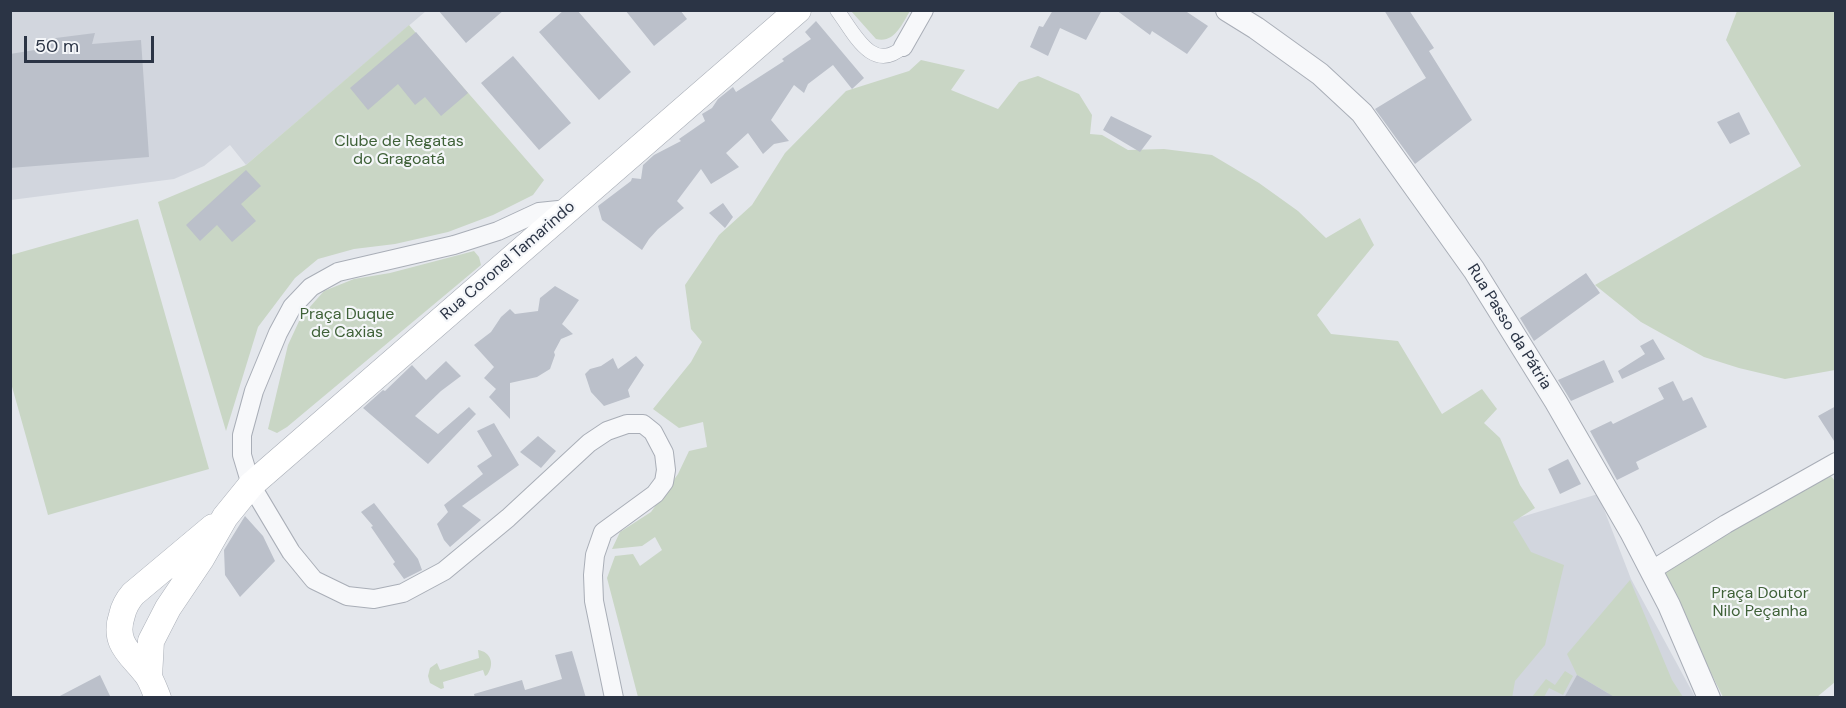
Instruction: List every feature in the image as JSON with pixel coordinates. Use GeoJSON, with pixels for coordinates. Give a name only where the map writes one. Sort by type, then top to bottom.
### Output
{"type":"FeatureCollection","features":[{"type":"Feature","properties":{"kind":"main road","name":"Rua Coronel Tamarindo"},"geometry":{"type":"LineString","coordinates":[[154,687],[150,650],[156,632],[168,608],[201,559],[225,517],[251,485],[798,10]]}},
{"type":"Feature","properties":{"kind":"main road","name":"Rua Coronel Tamarindo"},"geometry":{"type":"LineString","coordinates":[[154,687],[127,652],[120,639],[121,619],[126,601],[225,517]]}},
{"type":"Feature","properties":{"kind":"main road"},"geometry":{"type":"LineString","coordinates":[[139,588],[158,594],[168,608]]}},
{"type":"Feature","properties":{"kind":"main road"},"geometry":{"type":"LineString","coordinates":[[121,619],[137,633],[156,632]]}},
{"type":"Feature","properties":{"kind":"street"},"geometry":{"type":"LineString","coordinates":[[837,10],[866,48],[876,56],[886,57],[903,47],[924,10]]}},
{"type":"Feature","properties":{"kind":"street","name":"Rua Passo da Pátria"},"geometry":{"type":"LineString","coordinates":[[1242,15],[1320,74],[1362,113],[1474,270],[1556,402],[1652,570],[1709,698]]}},
{"type":"Feature","properties":{"kind":"street"},"geometry":{"type":"LineString","coordinates":[[568,209],[539,212],[498,231],[454,245],[338,272],[311,287],[292,307],[278,333],[254,391],[243,435],[242,455],[251,485],[291,552],[314,580],[346,596],[374,599],[403,593],[444,571],[507,518],[590,442],[607,431],[627,424],[643,424],[653,432],[664,453],[666,470],[664,482],[655,494],[603,532],[595,555],[592,576],[594,601],[614,698]]}},
{"type":"Feature","properties":{"kind":"street"},"geometry":{"type":"LineString","coordinates":[[1652,570],[1726,524],[1836,462]]}},
{"type":"Feature","properties":{"kind":"shaded area"},"geometry":{"type":"Polygon","coordinates":[[[10,11],[426,11],[246,165],[230,145],[204,166],[174,179],[11,200],[10,11]]]}},
{"type":"Feature","properties":{"kind":"shaded area"},"geometry":{"type":"Polygon","coordinates":[[[1598,494],[1631,579],[1695,697],[917,698],[1598,494]]]}},
{"type":"Feature","properties":{"kind":"green space"},"geometry":{"type":"Polygon","coordinates":[[[851,11],[910,11],[897,32],[888,39],[882,40],[876,39],[851,11]]]}},
{"type":"Feature","properties":{"kind":"green space"},"geometry":{"type":"Polygon","coordinates":[[[1737,11],[1835,11],[1835,370],[1785,379],[1704,357],[1641,322],[1595,285],[1801,166],[1726,40],[1737,11]]]}},
{"type":"Feature","properties":{"kind":"green space","name":"Clube de Regatas do Gragoatá"},"geometry":{"type":"Polygon","coordinates":[[[409,25],[544,180],[533,195],[493,215],[448,232],[395,244],[354,249],[318,259],[295,278],[258,327],[226,431],[158,202],[246,165],[409,25]]]}},
{"type":"Feature","properties":{"kind":"green space"},"geometry":{"type":"Polygon","coordinates":[[[921,60],[965,70],[951,90],[998,109],[1019,82],[1038,76],[1079,94],[1092,115],[1090,134],[1102,135],[1128,150],[1164,149],[1212,155],[1259,183],[1298,211],[1326,238],[1360,218],[1374,245],[1317,315],[1331,334],[1398,341],[1442,414],[1482,389],[1497,409],[1484,423],[1500,438],[1520,485],[1535,508],[1513,522],[1531,552],[1564,565],[1545,645],[1515,681],[1512,698],[638,697],[607,578],[615,556],[633,554],[640,566],[662,550],[655,537],[642,546],[612,549],[620,532],[651,512],[678,474],[689,451],[707,447],[703,422],[679,428],[653,409],[691,362],[702,342],[691,329],[685,285],[719,235],[752,205],[785,153],[846,91],[909,71],[921,60]]]}},
{"type":"Feature","properties":{"kind":"green space"},"geometry":{"type":"Polygon","coordinates":[[[138,219],[209,469],[48,515],[11,383],[11,255],[138,219]]]}},
{"type":"Feature","properties":{"kind":"green space","name":"Praça Duque de Caxias"},"geometry":{"type":"Polygon","coordinates":[[[474,251],[481,265],[287,427],[277,433],[268,429],[288,345],[301,317],[324,291],[354,279],[390,273],[474,251]]]}},
{"type":"Feature","properties":{"kind":"green space","name":"Praça Doutor Nilo Peçanha"},"geometry":{"type":"Polygon","coordinates":[[[1828,473],[1836,482],[1835,682],[1817,697],[1723,697],[1675,602],[1663,571],[1828,473]]]}},
{"type":"Feature","properties":{"kind":"green space"},"geometry":{"type":"Polygon","coordinates":[[[1630,580],[1672,680],[1683,697],[1606,697],[1608,693],[1577,675],[1567,654],[1630,580]]]}},
{"type":"Feature","properties":{"kind":"green space"},"geometry":{"type":"Polygon","coordinates":[[[478,650],[489,656],[491,667],[487,675],[485,676],[483,670],[443,682],[444,688],[441,689],[430,683],[428,676],[430,668],[437,663],[440,670],[479,658],[478,650]]]}},
{"type":"Feature","properties":{"kind":"green space"},"geometry":{"type":"Polygon","coordinates":[[[1565,671],[1573,676],[1563,695],[1549,688],[1544,697],[1532,697],[1546,679],[1555,685],[1565,671]]]}},
{"type":"Feature","properties":{"kind":"building"},"geometry":{"type":"Polygon","coordinates":[[[438,10],[504,10],[466,43],[438,10]]]}},
{"type":"Feature","properties":{"kind":"building"},"geometry":{"type":"Polygon","coordinates":[[[564,10],[577,10],[631,72],[599,100],[539,32],[564,10]]]}},
{"type":"Feature","properties":{"kind":"building"},"geometry":{"type":"Polygon","coordinates":[[[625,10],[680,10],[687,19],[654,46],[625,10]]]}},
{"type":"Feature","properties":{"kind":"building"},"geometry":{"type":"Polygon","coordinates":[[[1053,10],[1102,10],[1086,40],[1060,28],[1048,56],[1030,47],[1039,26],[1043,27],[1053,10]]]}},
{"type":"Feature","properties":{"kind":"building"},"geometry":{"type":"Polygon","coordinates":[[[1116,10],[1184,10],[1208,26],[1187,54],[1152,31],[1150,35],[1116,10]]]}},
{"type":"Feature","properties":{"kind":"building"},"geometry":{"type":"Polygon","coordinates":[[[1384,10],[1409,10],[1434,48],[1429,51],[1472,120],[1415,164],[1375,109],[1426,78],[1384,10]]]}},
{"type":"Feature","properties":{"kind":"building"},"geometry":{"type":"Polygon","coordinates":[[[816,21],[864,78],[852,89],[833,65],[808,84],[804,93],[794,85],[771,120],[789,141],[774,144],[763,154],[748,133],[726,153],[739,167],[711,184],[701,169],[677,201],[684,208],[658,229],[642,250],[602,220],[598,206],[632,178],[641,179],[643,165],[654,155],[681,141],[679,139],[705,121],[702,114],[712,108],[718,99],[733,87],[736,92],[784,61],[782,59],[811,39],[805,32],[816,21]]]}},
{"type":"Feature","properties":{"kind":"building"},"geometry":{"type":"Polygon","coordinates":[[[416,32],[468,93],[441,116],[425,97],[415,105],[398,84],[368,110],[350,88],[416,32]]]}},
{"type":"Feature","properties":{"kind":"building"},"geometry":{"type":"Polygon","coordinates":[[[95,33],[92,44],[141,40],[149,157],[10,168],[10,54],[41,49],[40,40],[95,33]]]}},
{"type":"Feature","properties":{"kind":"building"},"geometry":{"type":"Polygon","coordinates":[[[513,56],[571,123],[539,150],[481,83],[513,56]]]}},
{"type":"Feature","properties":{"kind":"building"},"geometry":{"type":"Polygon","coordinates":[[[1739,112],[1750,134],[1730,144],[1717,122],[1739,112]]]}},
{"type":"Feature","properties":{"kind":"building"},"geometry":{"type":"Polygon","coordinates":[[[1111,116],[1152,136],[1140,152],[1103,130],[1111,116]]]}},
{"type":"Feature","properties":{"kind":"building"},"geometry":{"type":"Polygon","coordinates":[[[246,170],[261,186],[241,204],[256,221],[232,242],[217,225],[200,241],[186,225],[246,170]]]}},
{"type":"Feature","properties":{"kind":"building"},"geometry":{"type":"Polygon","coordinates":[[[723,203],[733,217],[725,228],[709,213],[723,203]]]}},
{"type":"Feature","properties":{"kind":"building"},"geometry":{"type":"Polygon","coordinates":[[[1586,273],[1600,293],[1534,341],[1520,318],[1586,273]]]}},
{"type":"Feature","properties":{"kind":"building"},"geometry":{"type":"Polygon","coordinates":[[[555,286],[579,300],[562,324],[573,334],[561,339],[554,352],[550,369],[537,377],[510,383],[510,419],[489,397],[496,389],[484,378],[494,367],[474,345],[491,332],[501,317],[510,309],[515,314],[538,311],[540,298],[555,286]]]}},
{"type":"Feature","properties":{"kind":"building"},"geometry":{"type":"Polygon","coordinates":[[[1653,339],[1665,359],[1622,379],[1618,371],[1645,354],[1640,346],[1653,339]]]}},
{"type":"Feature","properties":{"kind":"building"},"geometry":{"type":"Polygon","coordinates":[[[636,356],[644,365],[628,390],[630,397],[604,406],[591,392],[585,374],[590,369],[601,366],[613,358],[618,369],[636,356]]]}},
{"type":"Feature","properties":{"kind":"building"},"geometry":{"type":"Polygon","coordinates":[[[1604,360],[1614,382],[1571,401],[1558,380],[1604,360]]]}},
{"type":"Feature","properties":{"kind":"building"},"geometry":{"type":"Polygon","coordinates":[[[446,361],[461,376],[441,391],[415,416],[438,434],[469,407],[476,414],[428,464],[363,408],[412,365],[426,380],[446,361]]]}},
{"type":"Feature","properties":{"kind":"building"},"geometry":{"type":"Polygon","coordinates":[[[1673,381],[1683,401],[1692,397],[1707,427],[1636,462],[1639,469],[1617,480],[1590,431],[1611,421],[1613,424],[1664,399],[1658,388],[1673,381]]]}},
{"type":"Feature","properties":{"kind":"building"},"geometry":{"type":"Polygon","coordinates":[[[1836,406],[1836,444],[1818,416],[1836,406]]]}},
{"type":"Feature","properties":{"kind":"building"},"geometry":{"type":"Polygon","coordinates":[[[494,423],[519,465],[462,506],[481,520],[450,547],[437,524],[448,512],[444,505],[483,474],[477,466],[492,456],[477,431],[494,423]]]}},
{"type":"Feature","properties":{"kind":"building"},"geometry":{"type":"Polygon","coordinates":[[[538,436],[556,451],[541,468],[520,452],[538,436]]]}},
{"type":"Feature","properties":{"kind":"building"},"geometry":{"type":"Polygon","coordinates":[[[1568,459],[1581,484],[1560,494],[1548,469],[1568,459]]]}},
{"type":"Feature","properties":{"kind":"building"},"geometry":{"type":"Polygon","coordinates":[[[374,503],[418,559],[422,570],[404,579],[393,564],[395,562],[371,527],[373,526],[361,512],[374,503]]]}},
{"type":"Feature","properties":{"kind":"building"},"geometry":{"type":"Polygon","coordinates":[[[245,516],[263,536],[275,561],[240,597],[225,575],[224,550],[245,516]]]}},
{"type":"Feature","properties":{"kind":"building"},"geometry":{"type":"Polygon","coordinates":[[[572,651],[586,698],[475,698],[474,694],[522,680],[525,690],[562,679],[555,655],[572,651]]]}},
{"type":"Feature","properties":{"kind":"building"},"geometry":{"type":"Polygon","coordinates":[[[100,675],[111,698],[56,698],[100,675]]]}},
{"type":"Feature","properties":{"kind":"building"},"geometry":{"type":"Polygon","coordinates":[[[1577,675],[1589,682],[1616,698],[1564,698],[1577,675]]]}}]}
